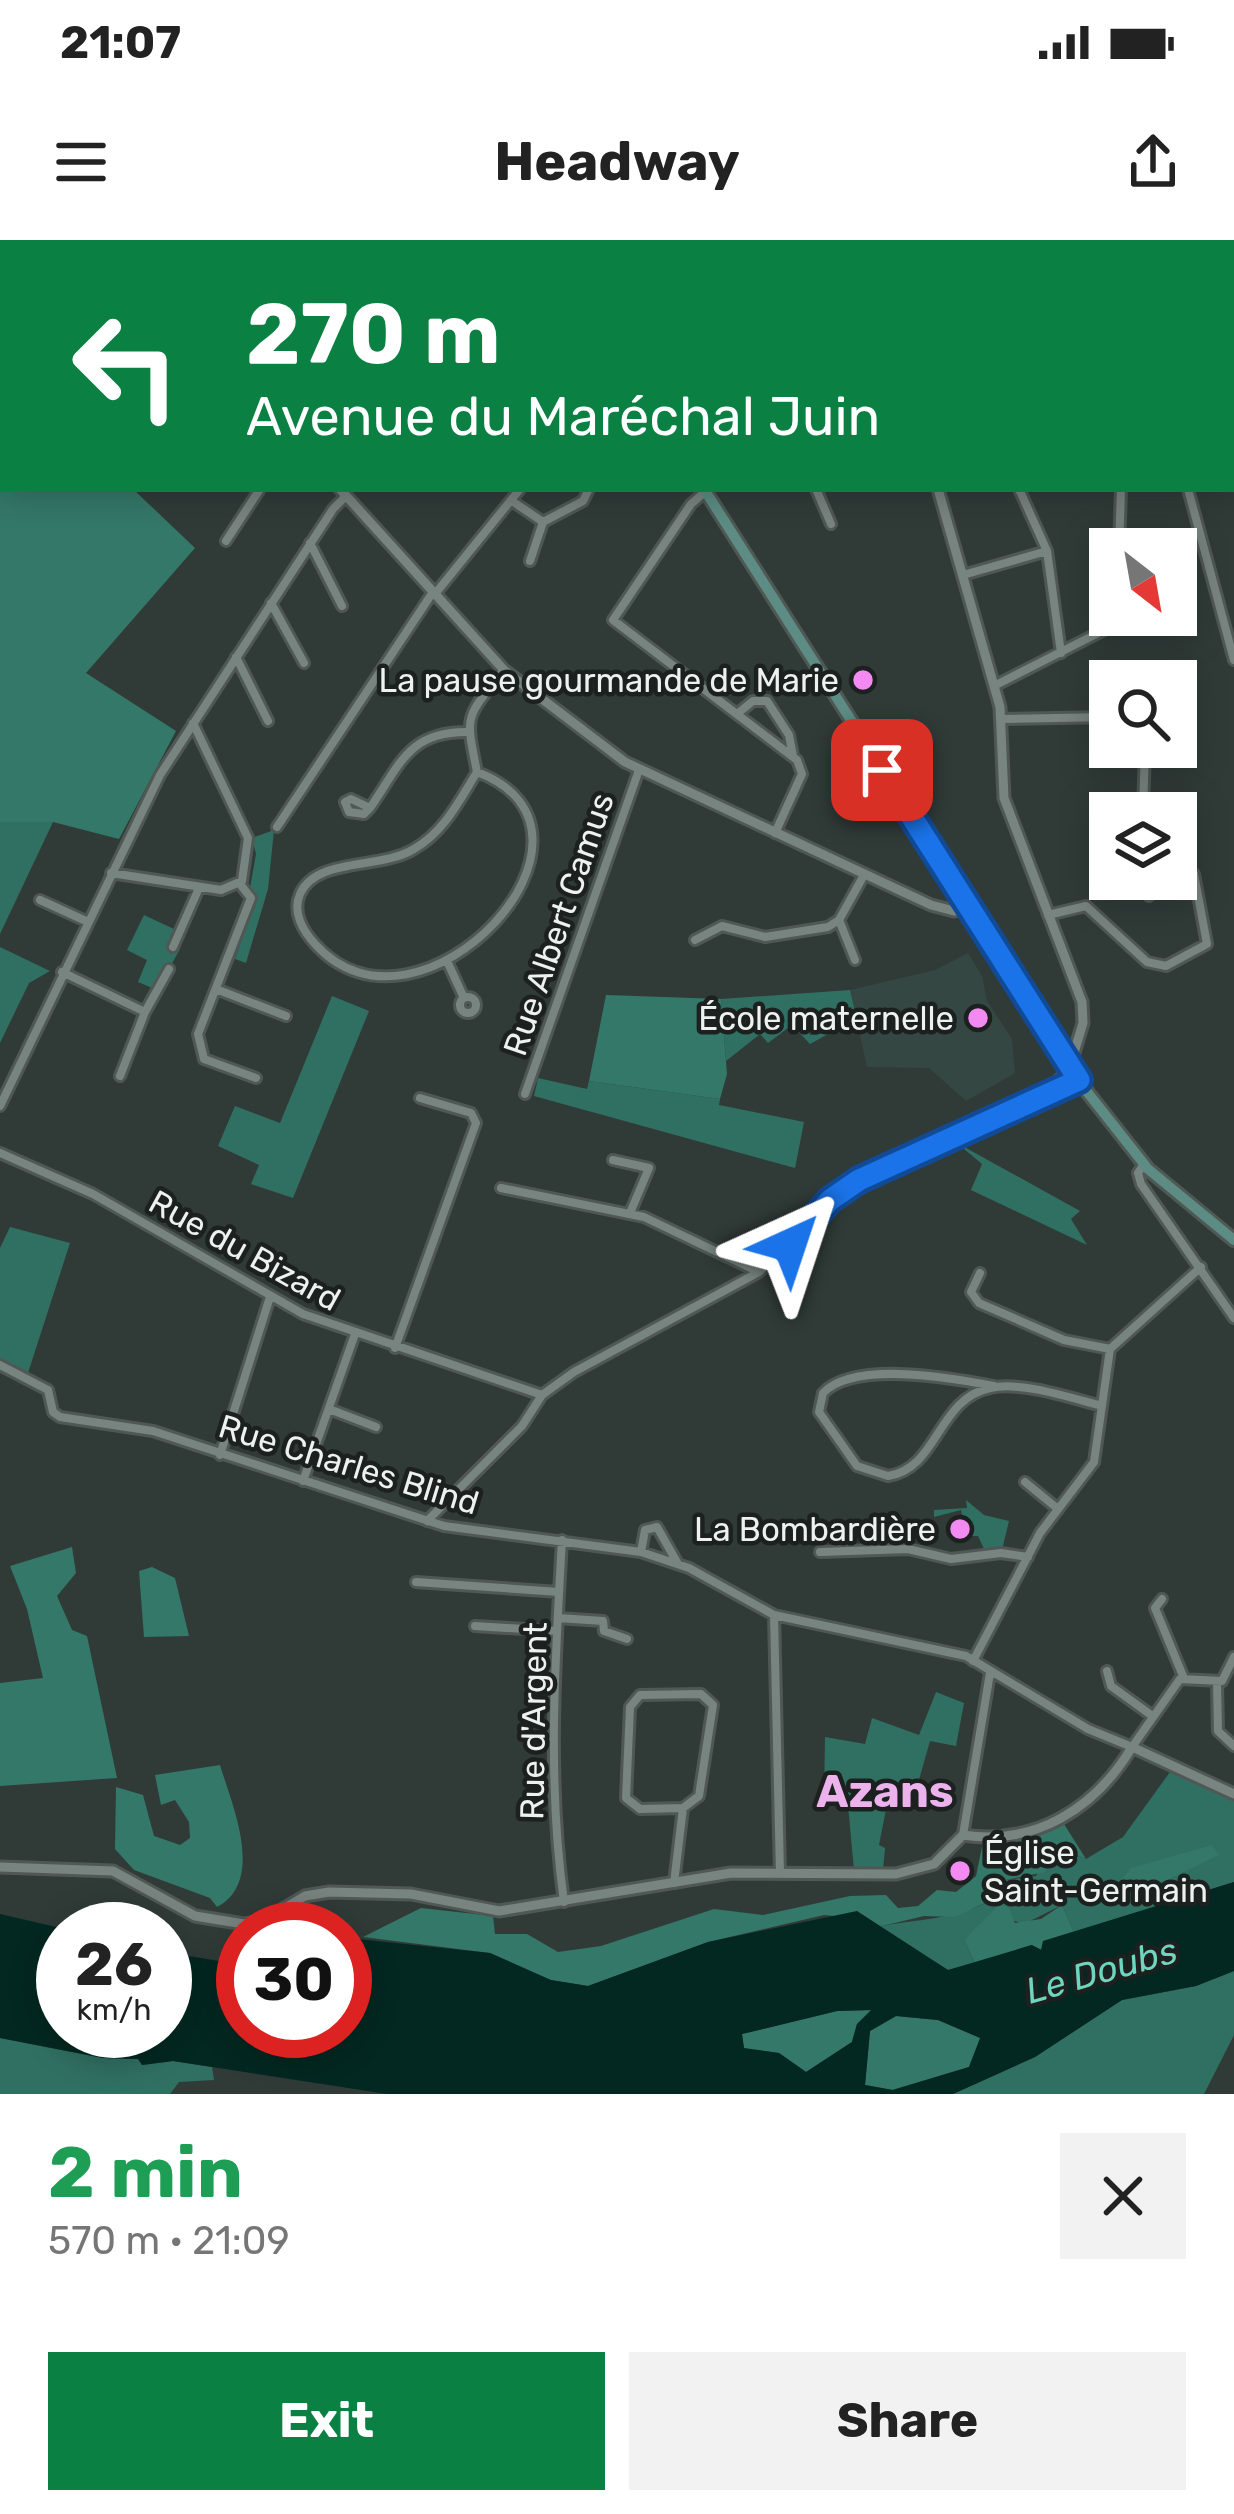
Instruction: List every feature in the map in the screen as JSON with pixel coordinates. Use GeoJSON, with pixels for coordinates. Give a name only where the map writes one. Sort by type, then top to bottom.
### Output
{"type":"FeatureCollection","features":[{"type":"Feature","properties":{"kind":"main road"},"geometry":{"type":"LineString","coordinates":[[706,492],[1074,1072],[1144,1164],[1234,1240]]}},
{"type":"Feature","properties":{"kind":"street"},"geometry":{"type":"LineString","coordinates":[[226,541],[258,492]]}},
{"type":"Feature","properties":{"kind":"street"},"geometry":{"type":"LineString","coordinates":[[0,1106],[86,921],[193,723],[346,492]]}},
{"type":"Feature","properties":{"kind":"street"},"geometry":{"type":"LineString","coordinates":[[348,492],[504,670],[639,770],[941,909],[968,908]]}},
{"type":"Feature","properties":{"kind":"street"},"geometry":{"type":"LineString","coordinates":[[277,827],[434,593],[518,492]]}},
{"type":"Feature","properties":{"kind":"street"},"geometry":{"type":"LineString","coordinates":[[530,561],[543,522],[578,504],[587,492]]}},
{"type":"Feature","properties":{"kind":"street"},"geometry":{"type":"LineString","coordinates":[[703,492],[613,620],[793,756]]}},
{"type":"Feature","properties":{"kind":"street"},"geometry":{"type":"LineString","coordinates":[[817,492],[831,524]]}},
{"type":"Feature","properties":{"kind":"street"},"geometry":{"type":"LineString","coordinates":[[427,1521],[514,1434],[542,1395],[604,1354],[759,1272],[842,1190],[1034,1099],[1074,1072],[1083,1008],[1004,798],[1002,719],[939,492]]}},
{"type":"Feature","properties":{"kind":"street"},"geometry":{"type":"LineString","coordinates":[[1020,492],[1047,551],[1060,653]]}},
{"type":"Feature","properties":{"kind":"street"},"geometry":{"type":"LineString","coordinates":[[1120,528],[1121,492]]}},
{"type":"Feature","properties":{"kind":"street"},"geometry":{"type":"LineString","coordinates":[[1190,492],[1234,660]]}},
{"type":"Feature","properties":{"kind":"street"},"geometry":{"type":"LineString","coordinates":[[512,501],[543,522]]}},
{"type":"Feature","properties":{"kind":"street"},"geometry":{"type":"LineString","coordinates":[[310,544],[341,606]]}},
{"type":"Feature","properties":{"kind":"street"},"geometry":{"type":"LineString","coordinates":[[963,575],[1047,551]]}},
{"type":"Feature","properties":{"kind":"street"},"geometry":{"type":"LineString","coordinates":[[272,603],[304,663]]}},
{"type":"Feature","properties":{"kind":"street"},"geometry":{"type":"LineString","coordinates":[[994,686],[1093,636]]}},
{"type":"Feature","properties":{"kind":"street"},"geometry":{"type":"LineString","coordinates":[[236,657],[268,721]]}},
{"type":"Feature","properties":{"kind":"street"},"geometry":{"type":"LineString","coordinates":[[477,772],[426,841],[381,863],[326,869],[309,880],[298,902],[311,940],[345,966],[392,974],[447,961],[484,936],[507,909],[531,848],[531,820],[522,800],[477,772],[466,732],[469,718],[504,670]]}},
{"type":"Feature","properties":{"kind":"street"},"geometry":{"type":"LineString","coordinates":[[737,714],[753,701],[766,701],[789,735],[802,774],[775,833]]}},
{"type":"Feature","properties":{"kind":"street"},"geometry":{"type":"LineString","coordinates":[[1002,719],[1089,717]]}},
{"type":"Feature","properties":{"kind":"street"},"geometry":{"type":"LineString","coordinates":[[193,723],[248,838],[240,884],[251,898],[197,1034],[204,1059],[256,1078]]}},
{"type":"Feature","properties":{"kind":"street"},"geometry":{"type":"LineString","coordinates":[[370,808],[418,741],[434,733],[466,732]]}},
{"type":"Feature","properties":{"kind":"street","name":"Rue Albert Camus"},"geometry":{"type":"LineString","coordinates":[[525,1094],[639,770]]}},
{"type":"Feature","properties":{"kind":"street"},"geometry":{"type":"LineString","coordinates":[[111,873],[230,890],[240,884]]}},
{"type":"Feature","properties":{"kind":"street"},"geometry":{"type":"LineString","coordinates":[[694,940],[722,926],[772,937],[821,929],[838,920],[864,875]]}},
{"type":"Feature","properties":{"kind":"street"},"geometry":{"type":"LineString","coordinates":[[173,947],[199,887]]}},
{"type":"Feature","properties":{"kind":"street"},"geometry":{"type":"LineString","coordinates":[[1048,915],[1086,907],[1147,962],[1166,966],[1194,956],[1207,944],[1197,890]]}},
{"type":"Feature","properties":{"kind":"street"},"geometry":{"type":"LineString","coordinates":[[40,900],[86,921]]}},
{"type":"Feature","properties":{"kind":"street"},"geometry":{"type":"LineString","coordinates":[[838,920],[855,960]]}},
{"type":"Feature","properties":{"kind":"street"},"geometry":{"type":"LineString","coordinates":[[447,961],[464,998]]}},
{"type":"Feature","properties":{"kind":"street"},"geometry":{"type":"LineString","coordinates":[[120,1076],[145,1012],[169,968]]}},
{"type":"Feature","properties":{"kind":"street"},"geometry":{"type":"LineString","coordinates":[[62,972],[145,1012]]}},
{"type":"Feature","properties":{"kind":"street"},"geometry":{"type":"LineString","coordinates":[[216,989],[286,1016]]}},
{"type":"Feature","properties":{"kind":"street"},"geometry":{"type":"LineString","coordinates":[[395,1348],[476,1123],[471,1113],[420,1098]]}},
{"type":"Feature","properties":{"kind":"street","name":"Rue du Bizard"},"geometry":{"type":"LineString","coordinates":[[0,1153],[93,1193],[270,1297],[355,1334],[542,1395]]}},
{"type":"Feature","properties":{"kind":"street"},"geometry":{"type":"LineString","coordinates":[[613,1160],[649,1168],[630,1213]]}},
{"type":"Feature","properties":{"kind":"street"},"geometry":{"type":"LineString","coordinates":[[1144,1164],[1138,1173],[1141,1184],[1234,1318]]}},
{"type":"Feature","properties":{"kind":"street"},"geometry":{"type":"LineString","coordinates":[[501,1188],[630,1213],[759,1272]]}},
{"type":"Feature","properties":{"kind":"street"},"geometry":{"type":"LineString","coordinates":[[973,1661],[1028,1557],[1094,1462],[1110,1349],[1202,1268]]}},
{"type":"Feature","properties":{"kind":"street"},"geometry":{"type":"LineString","coordinates":[[980,1273],[971,1292],[979,1303],[1064,1340],[1110,1349]]}},
{"type":"Feature","properties":{"kind":"street"},"geometry":{"type":"LineString","coordinates":[[220,1455],[270,1297]]}},
{"type":"Feature","properties":{"kind":"street"},"geometry":{"type":"LineString","coordinates":[[303,1481],[355,1334]]}},
{"type":"Feature","properties":{"kind":"street","name":"Rue Charles Blind"},"geometry":{"type":"LineString","coordinates":[[0,1365],[48,1390],[53,1412],[60,1417],[140,1428],[427,1521],[641,1552],[678,1564],[774,1615],[950,1651],[1132,1748],[1234,1794]]}},
{"type":"Feature","properties":{"kind":"street"},"geometry":{"type":"LineString","coordinates":[[994,1386],[953,1408],[918,1463],[888,1476],[870,1474],[852,1461],[824,1426],[818,1405],[826,1388],[841,1381],[927,1374],[994,1386],[1102,1406]]}},
{"type":"Feature","properties":{"kind":"street"},"geometry":{"type":"LineString","coordinates":[[329,1409],[376,1427]]}},
{"type":"Feature","properties":{"kind":"street"},"geometry":{"type":"LineString","coordinates":[[1025,1482],[1058,1509]]}},
{"type":"Feature","properties":{"kind":"street"},"geometry":{"type":"LineString","coordinates":[[641,1552],[645,1530],[657,1527],[678,1564]]}},
{"type":"Feature","properties":{"kind":"street","name":"Rue d'Argent"},"geometry":{"type":"LineString","coordinates":[[562,1540],[551,1776],[565,1903]]}},
{"type":"Feature","properties":{"kind":"street"},"geometry":{"type":"LineString","coordinates":[[820,1552],[908,1549],[952,1559],[1001,1553],[1028,1557]]}},
{"type":"Feature","properties":{"kind":"street"},"geometry":{"type":"LineString","coordinates":[[416,1582],[559,1592]]}},
{"type":"Feature","properties":{"kind":"street"},"geometry":{"type":"LineString","coordinates":[[1162,1599],[1155,1608],[1183,1676]]}},
{"type":"Feature","properties":{"kind":"street"},"geometry":{"type":"LineString","coordinates":[[774,1615],[780,1873]]}},
{"type":"Feature","properties":{"kind":"street"},"geometry":{"type":"LineString","coordinates":[[558,1618],[603,1621],[607,1633],[627,1639]]}},
{"type":"Feature","properties":{"kind":"street"},"geometry":{"type":"LineString","coordinates":[[476,1626],[556,1631]]}},
{"type":"Feature","properties":{"kind":"street"},"geometry":{"type":"LineString","coordinates":[[1234,1657],[1217,1682],[1218,1731],[1234,1746]]}},
{"type":"Feature","properties":{"kind":"street"},"geometry":{"type":"LineString","coordinates":[[1108,1671],[1111,1686],[1151,1715]]}},
{"type":"Feature","properties":{"kind":"street"},"geometry":{"type":"LineString","coordinates":[[0,1867],[113,1871],[195,1916],[231,1924],[263,1921],[295,1900],[328,1892],[411,1894],[484,1911],[565,1903],[731,1874],[908,1873],[934,1864],[963,1835],[990,1672]]}},
{"type":"Feature","properties":{"kind":"street"},"geometry":{"type":"LineString","coordinates":[[1183,1676],[1217,1682]]}},
{"type":"Feature","properties":{"kind":"street"},"geometry":{"type":"LineString","coordinates":[[963,1835],[1026,1834],[1064,1819],[1132,1748],[1183,1676]]}},
{"type":"Feature","properties":{"kind":"street"},"geometry":{"type":"LineString","coordinates":[[674,1884],[683,1808],[698,1796],[712,1705],[701,1694],[640,1695],[630,1707],[626,1798],[640,1809],[683,1808]]}},
{"type":"Feature","properties":{"kind":"shaded area"},"geometry":{"type":"Polygon","coordinates":[[[0,822],[53,822],[0,934],[0,822]]]}},
{"type":"Feature","properties":{"kind":"shaded area"},"geometry":{"type":"Polygon","coordinates":[[[274,830],[268,889],[246,963],[235,959],[256,899],[250,888],[256,854],[252,838],[274,830]]]}},
{"type":"Feature","properties":{"kind":"shaded area"},"geometry":{"type":"Polygon","coordinates":[[[144,915],[176,930],[170,945],[180,949],[157,990],[138,982],[147,960],[127,950],[144,915]]]}},
{"type":"Feature","properties":{"kind":"shaded area"},"geometry":{"type":"Polygon","coordinates":[[[0,947],[50,971],[29,983],[0,1043],[0,947]]]}},
{"type":"Feature","properties":{"kind":"shaded area"},"geometry":{"type":"Polygon","coordinates":[[[968,953],[982,976],[987,1001],[1012,1039],[1015,1073],[966,1101],[929,1068],[867,1067],[850,990],[935,970],[968,953]]]}},
{"type":"Feature","properties":{"kind":"shaded area"},"geometry":{"type":"Polygon","coordinates":[[[850,990],[855,1012],[851,1007],[812,1016],[807,1024],[810,1035],[830,1033],[810,1044],[792,1025],[768,1043],[760,1034],[726,1061],[721,999],[850,990]]]}},
{"type":"Feature","properties":{"kind":"shaded area"},"geometry":{"type":"Polygon","coordinates":[[[332,996],[369,1011],[293,1198],[251,1184],[259,1165],[218,1146],[235,1106],[280,1123],[332,996]]]}},
{"type":"Feature","properties":{"kind":"shaded area"},"geometry":{"type":"Polygon","coordinates":[[[538,1078],[587,1089],[589,1081],[720,1099],[719,1105],[804,1122],[795,1168],[534,1096],[538,1078]]]}},
{"type":"Feature","properties":{"kind":"shaded area"},"geometry":{"type":"Polygon","coordinates":[[[957,1143],[1080,1211],[1071,1219],[1087,1245],[971,1190],[982,1164],[957,1143]]]}},
{"type":"Feature","properties":{"kind":"shaded area"},"geometry":{"type":"Polygon","coordinates":[[[10,1227],[70,1243],[27,1376],[0,1362],[0,1248],[10,1227]]]}},
{"type":"Feature","properties":{"kind":"shaded area"},"geometry":{"type":"Polygon","coordinates":[[[966,1500],[984,1515],[1009,1521],[1002,1550],[985,1551],[978,1536],[966,1536],[961,1510],[934,1517],[934,1510],[967,1508],[966,1500]]]}},
{"type":"Feature","properties":{"kind":"shaded area"},"geometry":{"type":"Polygon","coordinates":[[[936,1692],[964,1703],[956,1746],[930,1741],[911,1808],[887,1804],[879,1845],[885,1848],[883,1871],[854,1870],[848,1805],[824,1804],[825,1737],[865,1744],[872,1718],[919,1735],[936,1692]]]}},
{"type":"Feature","properties":{"kind":"shaded area"},"geometry":{"type":"Polygon","coordinates":[[[1170,1772],[1234,1800],[1234,1882],[1074,1932],[1062,1905],[1024,1924],[993,1914],[964,1940],[975,1963],[948,1970],[878,1927],[969,1910],[998,1893],[1006,1880],[1036,1876],[1049,1853],[1070,1852],[1086,1859],[1123,1837],[1170,1772]]]}},
{"type":"Feature","properties":{"kind":"shaded area"},"geometry":{"type":"Polygon","coordinates":[[[1234,1971],[1234,2035],[1204,2094],[953,2094],[1035,2057],[1122,2000],[1196,1986],[1234,1971]]]}},
{"type":"Feature","properties":{"kind":"shaded area"},"geometry":{"type":"Polygon","coordinates":[[[0,2038],[36,2045],[36,2058],[139,2059],[142,2065],[173,2061],[212,2067],[214,2080],[179,2082],[170,2094],[0,2094],[0,2038]]]}},
{"type":"Feature","properties":{"kind":"green space"},"geometry":{"type":"Polygon","coordinates":[[[0,492],[136,492],[195,548],[86,673],[176,731],[119,839],[53,822],[0,822],[0,492]]]}},
{"type":"Feature","properties":{"kind":"green space"},"geometry":{"type":"Polygon","coordinates":[[[606,995],[721,999],[727,1074],[720,1099],[589,1081],[606,995]]]}},
{"type":"Feature","properties":{"kind":"green space"},"geometry":{"type":"Polygon","coordinates":[[[72,1547],[76,1573],[57,1596],[72,1630],[87,1636],[117,1778],[0,1786],[0,1683],[43,1678],[27,1609],[10,1566],[72,1547]]]}},
{"type":"Feature","properties":{"kind":"green space"},"geometry":{"type":"Polygon","coordinates":[[[152,1567],[175,1578],[189,1636],[144,1637],[139,1571],[152,1567]]]}},
{"type":"Feature","properties":{"kind":"green space"},"geometry":{"type":"Polygon","coordinates":[[[220,1765],[243,1861],[232,1895],[216,1906],[210,1898],[134,1870],[115,1849],[116,1787],[143,1795],[154,1836],[180,1845],[190,1838],[189,1822],[175,1800],[161,1805],[155,1775],[220,1765]]]}},
{"type":"Feature","properties":{"kind":"green space"},"geometry":{"type":"Polygon","coordinates":[[[1064,1824],[1086,1859],[1070,1852],[1049,1853],[1045,1872],[1006,1880],[987,1902],[955,1917],[924,1916],[878,1927],[865,1919],[824,1915],[708,1942],[588,1986],[550,1980],[490,1953],[372,1938],[372,1932],[421,1908],[493,1916],[495,1934],[527,1934],[558,1952],[601,1946],[714,1909],[763,1915],[850,1896],[886,1895],[898,1908],[918,1906],[937,1890],[956,1892],[976,1876],[983,1842],[1035,1835],[1064,1824]]]}},
{"type":"Feature","properties":{"kind":"green space"},"geometry":{"type":"Polygon","coordinates":[[[1212,1845],[1219,1855],[1138,1894],[1120,1881],[1131,1868],[1212,1845]]]}},
{"type":"Feature","properties":{"kind":"green space"},"geometry":{"type":"Polygon","coordinates":[[[1001,1903],[1009,1908],[1015,1923],[1041,1919],[1062,1905],[1074,1932],[1044,1941],[1042,1950],[1031,1945],[975,1963],[964,1940],[1001,1903]]]}},
{"type":"Feature","properties":{"kind":"green space"},"geometry":{"type":"Polygon","coordinates":[[[873,2010],[857,2024],[852,2042],[806,2072],[779,2053],[744,2049],[742,2034],[837,2011],[873,2010]]]}},
{"type":"Feature","properties":{"kind":"green space"},"geometry":{"type":"Polygon","coordinates":[[[896,2016],[938,2020],[981,2038],[969,2067],[892,2090],[865,2085],[870,2031],[896,2016]]]}},
{"type":"Feature","properties":{"kind":"water","name":"Le Doubs"},"geometry":{"type":"Polygon","coordinates":[[[1234,1882],[1234,1971],[1196,1986],[1122,2000],[1035,2057],[953,2094],[387,2094],[173,2061],[142,2065],[138,2059],[103,2058],[192,2058],[192,1956],[216,1960],[216,2058],[372,2058],[372,1941],[490,1953],[551,1980],[588,1986],[708,1942],[857,1911],[948,1970],[1032,1945],[1041,1950],[1043,1941],[1234,1882]],[[871,2010],[837,2011],[742,2034],[744,2048],[779,2053],[806,2072],[852,2042],[857,2024],[871,2010]],[[896,2016],[870,2031],[865,2085],[893,2090],[969,2067],[980,2038],[938,2020],[896,2016]]]}},
{"type":"Feature","properties":{"kind":"water"},"geometry":{"type":"Polygon","coordinates":[[[0,1914],[36,1922],[36,2045],[0,2038],[0,1914]]]}},
{"type":"Feature","properties":{"kind":"place","name":"La pause gourmande de Marie"},"geometry":{"type":"Point","coordinates":[863,680]}},
{"type":"Feature","properties":{"kind":"place","name":"École maternelle"},"geometry":{"type":"Point","coordinates":[978,1018]}},
{"type":"Feature","properties":{"kind":"place","name":"La Bombardière"},"geometry":{"type":"Point","coordinates":[960,1529]}},
{"type":"Feature","properties":{"kind":"place","name":"Église Saint-Germain"},"geometry":{"type":"Point","coordinates":[960,1871]}},
{"type":"Feature","properties":{"kind":"district","name":"Azans"},"geometry":{"type":"Point","coordinates":[885,1791]}},
{"type":"Feature","properties":{"kind":"route"},"geometry":{"type":"LineString","coordinates":[[790,1245],[830,1200],[859,1180],[1079,1080],[882,770]]}}]}
